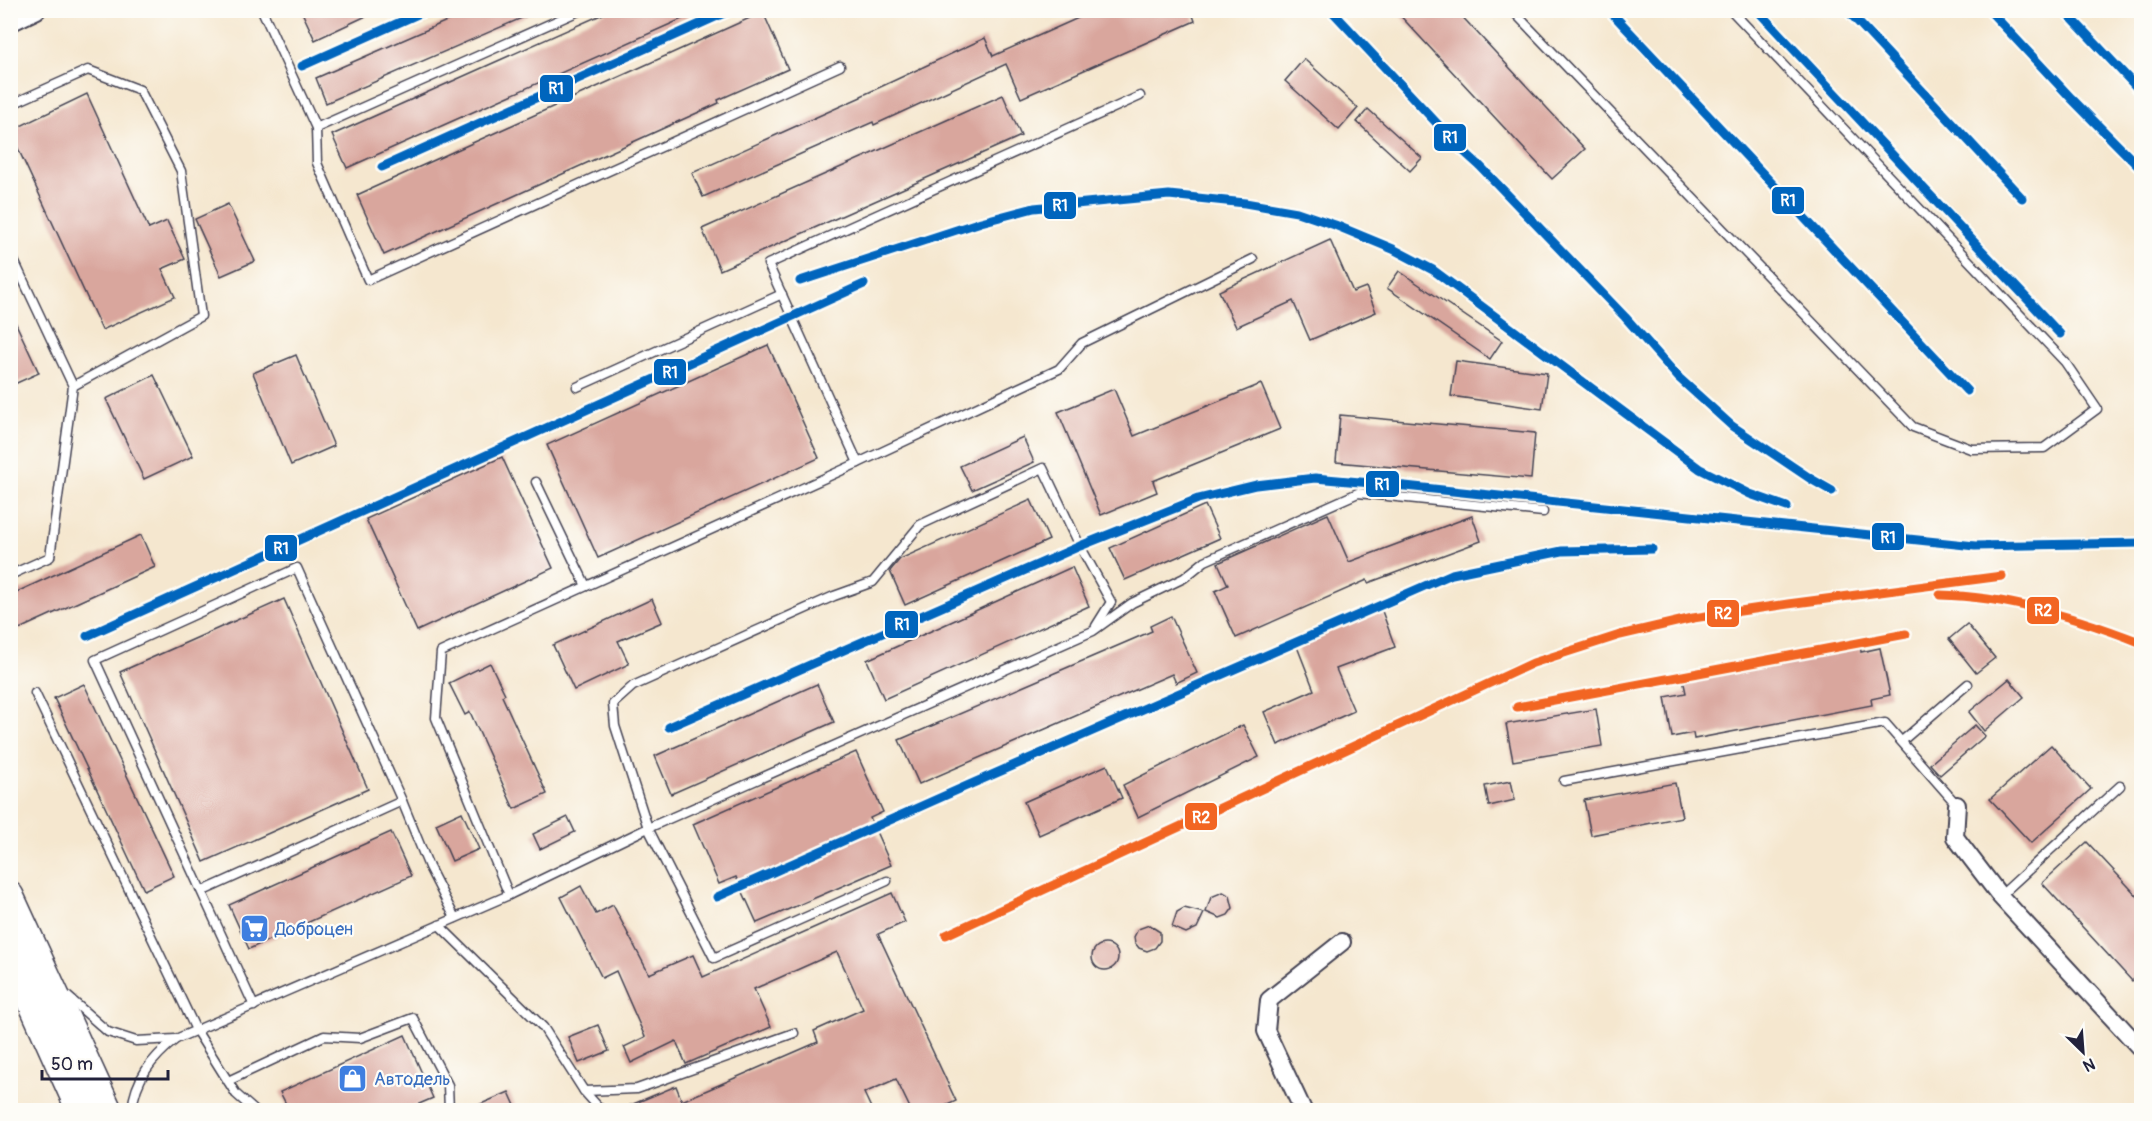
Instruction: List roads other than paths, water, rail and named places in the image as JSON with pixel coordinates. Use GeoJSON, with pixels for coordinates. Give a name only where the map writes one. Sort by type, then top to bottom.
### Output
{"type":"FeatureCollection","features":[{"type":"Feature","properties":{"kind":"main road"},"geometry":{"type":"LineString","coordinates":[[10,896],[108,1110]]}},
{"type":"Feature","properties":{"kind":"main road"},"geometry":{"type":"LineString","coordinates":[[10,954],[80,1110]]}},
{"type":"Feature","properties":{"kind":"street"},"geometry":{"type":"LineString","coordinates":[[10,23],[37,10]]}},
{"type":"Feature","properties":{"kind":"street"},"geometry":{"type":"LineString","coordinates":[[1957,805],[1955,837],[2000,896],[2142,1050]]}},
{"type":"Feature","properties":{"kind":"street"},"geometry":{"type":"LineString","coordinates":[[1303,1110],[1266,1031],[1269,1000],[1342,942]]}},
{"type":"Feature","properties":{"kind":"lane"},"geometry":{"type":"LineString","coordinates":[[262,10],[316,128],[317,163],[368,280],[840,66]]}},
{"type":"Feature","properties":{"kind":"lane"},"geometry":{"type":"LineString","coordinates":[[316,128],[581,10]]}},
{"type":"Feature","properties":{"kind":"lane"},"geometry":{"type":"LineString","coordinates":[[1512,10],[1913,427],[1971,449],[2044,448],[2097,410],[2065,362],[1731,10]]}},
{"type":"Feature","properties":{"kind":"lane"},"geometry":{"type":"LineString","coordinates":[[10,105],[88,70],[140,90],[181,171],[201,316],[73,386]]}},
{"type":"Feature","properties":{"kind":"lane"},"geometry":{"type":"LineString","coordinates":[[858,463],[768,264],[1140,96]]}},
{"type":"Feature","properties":{"kind":"lane"},"geometry":{"type":"LineString","coordinates":[[10,252],[73,386],[50,557],[10,575]]}},
{"type":"Feature","properties":{"kind":"lane"},"geometry":{"type":"LineString","coordinates":[[509,895],[436,717],[441,652],[1059,369],[1082,343],[1253,260]]}},
{"type":"Feature","properties":{"kind":"lane"},"geometry":{"type":"LineString","coordinates":[[577,387],[782,294]]}},
{"type":"Feature","properties":{"kind":"lane"},"geometry":{"type":"LineString","coordinates":[[887,881],[714,958],[648,828],[615,726],[614,704],[633,686],[834,596],[873,582],[920,525],[1043,468],[1080,546],[1112,602],[1093,631]]}},
{"type":"Feature","properties":{"kind":"lane"},"geometry":{"type":"LineString","coordinates":[[536,482],[586,586]]}},
{"type":"Feature","properties":{"kind":"lane"},"geometry":{"type":"LineString","coordinates":[[132,1110],[134,1094],[146,1068],[176,1039],[509,895],[648,828],[1093,631],[1132,603],[1184,578],[1205,561],[1358,493],[1543,512]]}},
{"type":"Feature","properties":{"kind":"lane"},"geometry":{"type":"LineString","coordinates":[[254,1005],[95,660],[297,568],[402,801],[429,867],[455,918]]}},
{"type":"Feature","properties":{"kind":"lane"},"geometry":{"type":"LineString","coordinates":[[1902,741],[1968,684]]}},
{"type":"Feature","properties":{"kind":"lane"},"geometry":{"type":"LineString","coordinates":[[35,693],[196,1030],[236,1094],[254,1110]]}},
{"type":"Feature","properties":{"kind":"lane"},"geometry":{"type":"LineString","coordinates":[[1564,781],[1885,723],[1957,805]]}},
{"type":"Feature","properties":{"kind":"lane"},"geometry":{"type":"LineString","coordinates":[[2000,896],[2120,786]]}},
{"type":"Feature","properties":{"kind":"lane"},"geometry":{"type":"LineString","coordinates":[[203,891],[402,801]]}},
{"type":"Feature","properties":{"kind":"lane"},"geometry":{"type":"LineString","coordinates":[[439,925],[543,1027],[585,1091],[601,1110]]}},
{"type":"Feature","properties":{"kind":"lane"},"geometry":{"type":"LineString","coordinates":[[48,979],[108,1032],[136,1041],[176,1039]]}},
{"type":"Feature","properties":{"kind":"lane"},"geometry":{"type":"LineString","coordinates":[[228,1081],[324,1036],[360,1038],[413,1018],[448,1085],[449,1110]]}},
{"type":"Feature","properties":{"kind":"lane"},"geometry":{"type":"LineString","coordinates":[[585,1091],[637,1089],[794,1033]]}},
{"type":"Feature","properties":{"kind":"place","name":"Доброцен"},"geometry":{"type":"Point","coordinates":[254,929]}},
{"type":"Feature","properties":{"kind":"place","name":"Автодель"},"geometry":{"type":"Point","coordinates":[353,1079]}}]}
